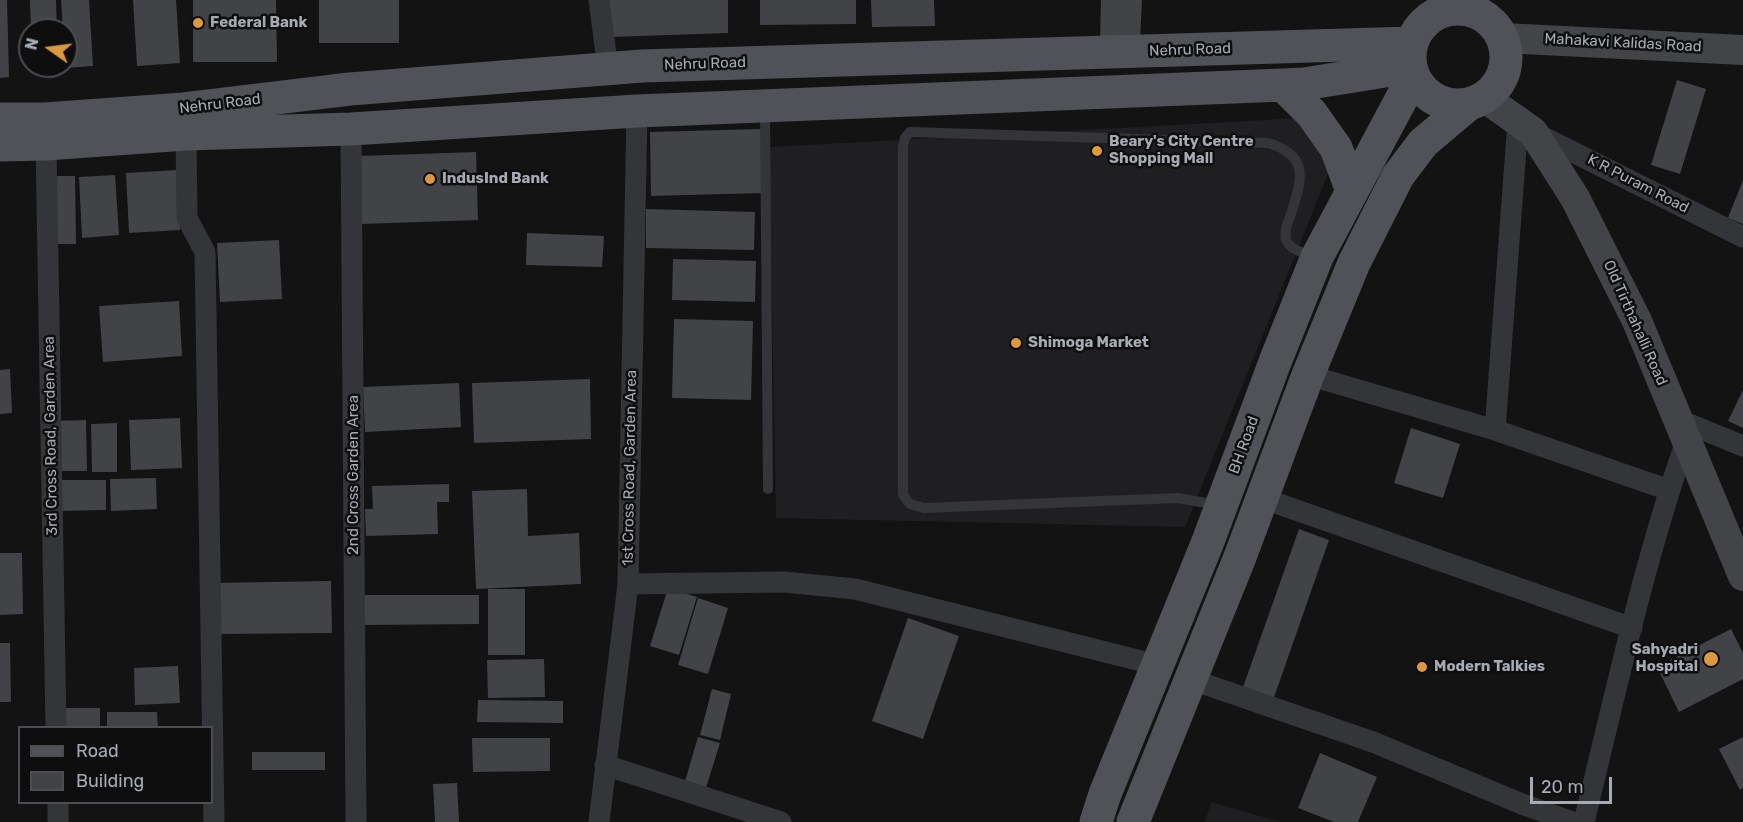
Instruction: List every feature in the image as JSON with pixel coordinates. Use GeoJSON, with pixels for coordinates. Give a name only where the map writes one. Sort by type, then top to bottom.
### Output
{"type":"FeatureCollection","features":[{"type":"Feature","properties":{"kind":"main road"},"geometry":{"type":"LineString","coordinates":[[1133,822],[1354,263],[1398,176],[1423,143],[1497,87],[1505,71],[1507,54],[1498,20],[1464,4],[1446,9],[1431,17],[1419,28],[1412,62],[1422,90],[1435,101],[1451,106],[1476,102]]}},
{"type":"Feature","properties":{"kind":"main road","name":"Mahakavi Kalidas Road"},"geometry":{"type":"LineString","coordinates":[[1498,20],[1743,50]]}},
{"type":"Feature","properties":{"kind":"main road","name":"Nehru Road"},"geometry":{"type":"LineString","coordinates":[[0,119],[45,119],[184,109],[350,89],[608,69],[1412,62]]}},
{"type":"Feature","properties":{"kind":"main road","name":"Nehru Road"},"geometry":{"type":"LineString","coordinates":[[0,145],[186,134],[351,129],[637,111],[1304,84],[1412,62]]}},
{"type":"Feature","properties":{"kind":"main road","name":"BH Road"},"geometry":{"type":"LineString","coordinates":[[1096,822],[1105,794],[1317,257],[1352,191],[1412,62]]}},
{"type":"Feature","properties":{"kind":"main road"},"geometry":{"type":"LineString","coordinates":[[1283,85],[1312,114],[1336,148],[1352,191]]}},
{"type":"Feature","properties":{"kind":"main road","name":"Old Tirthahalli Road"},"geometry":{"type":"LineString","coordinates":[[1476,102],[1525,126],[1575,198],[1632,311],[1743,576]]}},
{"type":"Feature","properties":{"kind":"street"},"geometry":{"type":"LineString","coordinates":[[599,0],[608,69]]}},
{"type":"Feature","properties":{"kind":"street","name":"1st Cross Road, Garden Area"},"geometry":{"type":"LineString","coordinates":[[599,822],[628,584],[637,111]]}},
{"type":"Feature","properties":{"kind":"street"},"geometry":{"type":"LineString","coordinates":[[1495,430],[1525,126]]}},
{"type":"Feature","properties":{"kind":"street","name":"K R Puram Road"},"geometry":{"type":"LineString","coordinates":[[1525,126],[1743,237]]}},
{"type":"Feature","properties":{"kind":"street","name":"2nd Cross Garden Area"},"geometry":{"type":"LineString","coordinates":[[351,129],[356,822]]}},
{"type":"Feature","properties":{"kind":"street"},"geometry":{"type":"LineString","coordinates":[[186,134],[187,218],[205,252],[212,726]]}},
{"type":"Feature","properties":{"kind":"street","name":"3rd Cross Road, Garden Area"},"geometry":{"type":"LineString","coordinates":[[46,144],[56,726]]}},
{"type":"Feature","properties":{"kind":"street"},"geometry":{"type":"LineString","coordinates":[[1308,375],[1495,430],[1669,490]]}},
{"type":"Feature","properties":{"kind":"street"},"geometry":{"type":"LineString","coordinates":[[1584,822],[1669,490],[1682,430],[1743,446]]}},
{"type":"Feature","properties":{"kind":"street"},"geometry":{"type":"LineString","coordinates":[[1262,498],[1632,628]]}},
{"type":"Feature","properties":{"kind":"street"},"geometry":{"type":"LineString","coordinates":[[628,584],[784,582],[855,589],[1157,665]]}},
{"type":"Feature","properties":{"kind":"street"},"geometry":{"type":"LineString","coordinates":[[1190,679],[1373,742],[1522,804],[1572,822]]}},
{"type":"Feature","properties":{"kind":"street"},"geometry":{"type":"LineString","coordinates":[[213,759],[214,822]]}},
{"type":"Feature","properties":{"kind":"street"},"geometry":{"type":"LineString","coordinates":[[605,765],[781,822]]}},
{"type":"Feature","properties":{"kind":"street"},"geometry":{"type":"LineString","coordinates":[[57,804],[58,822]]}},
{"type":"Feature","properties":{"kind":"lane"},"geometry":{"type":"LineString","coordinates":[[765,107],[768,489]]}},
{"type":"Feature","properties":{"kind":"lane"},"geometry":{"type":"LineString","coordinates":[[1221,505],[1178,498],[924,508],[910,504],[903,495],[903,146],[905,138],[910,132],[1268,143],[1284,148],[1296,159],[1300,173],[1296,198],[1285,230],[1287,240],[1293,248],[1317,257]]}},
{"type":"Feature","properties":{"kind":"shaded area","name":"Shimoga Market"},"geometry":{"type":"Polygon","coordinates":[[[1302,118],[1330,169],[1185,527],[776,518],[769,147],[1302,118]]]}},
{"type":"Feature","properties":{"kind":"shaded area"},"geometry":{"type":"Polygon","coordinates":[[[1211,802],[1280,822],[1205,822],[1211,802]]]}},
{"type":"Feature","properties":{"kind":"building"},"geometry":{"type":"Polygon","coordinates":[[[0,0],[7,0],[9,77],[0,78],[0,0]]]}},
{"type":"Feature","properties":{"kind":"building"},"geometry":{"type":"Polygon","coordinates":[[[30,0],[56,0],[57,18],[31,18],[30,0]]]}},
{"type":"Feature","properties":{"kind":"building"},"geometry":{"type":"Polygon","coordinates":[[[61,0],[89,0],[93,66],[78,67],[78,18],[62,18],[61,0]]]}},
{"type":"Feature","properties":{"kind":"building"},"geometry":{"type":"Polygon","coordinates":[[[133,0],[176,0],[180,63],[137,66],[133,0]]]}},
{"type":"Feature","properties":{"kind":"building"},"geometry":{"type":"Polygon","coordinates":[[[193,0],[276,0],[277,62],[193,62],[193,0]]]}},
{"type":"Feature","properties":{"kind":"building"},"geometry":{"type":"Polygon","coordinates":[[[319,0],[399,0],[399,43],[319,43],[319,0]]]}},
{"type":"Feature","properties":{"kind":"building"},"geometry":{"type":"Polygon","coordinates":[[[609,0],[728,0],[728,33],[610,37],[609,0]]]}},
{"type":"Feature","properties":{"kind":"building"},"geometry":{"type":"Polygon","coordinates":[[[760,0],[856,0],[856,24],[760,25],[760,0]]]}},
{"type":"Feature","properties":{"kind":"building"},"geometry":{"type":"Polygon","coordinates":[[[871,0],[934,0],[935,26],[872,27],[871,0]]]}},
{"type":"Feature","properties":{"kind":"building"},"geometry":{"type":"Polygon","coordinates":[[[1101,0],[1142,0],[1140,41],[1100,40],[1101,0]]]}},
{"type":"Feature","properties":{"kind":"building"},"geometry":{"type":"Polygon","coordinates":[[[1677,80],[1706,89],[1680,174],[1651,165],[1677,80]]]}},
{"type":"Feature","properties":{"kind":"building"},"geometry":{"type":"Polygon","coordinates":[[[761,129],[763,193],[651,196],[650,132],[761,129]]]}},
{"type":"Feature","properties":{"kind":"building"},"geometry":{"type":"Polygon","coordinates":[[[476,152],[478,220],[361,224],[359,156],[476,152]]]}},
{"type":"Feature","properties":{"kind":"building"},"geometry":{"type":"Polygon","coordinates":[[[178,170],[180,230],[129,233],[126,173],[178,170]]]}},
{"type":"Feature","properties":{"kind":"building"},"geometry":{"type":"Polygon","coordinates":[[[115,175],[119,235],[82,238],[79,177],[115,175]]]}},
{"type":"Feature","properties":{"kind":"building"},"geometry":{"type":"Polygon","coordinates":[[[49,176],[75,176],[76,244],[50,244],[49,176]]]}},
{"type":"Feature","properties":{"kind":"building"},"geometry":{"type":"Polygon","coordinates":[[[1743,180],[1743,224],[1728,218],[1743,180]]]}},
{"type":"Feature","properties":{"kind":"building"},"geometry":{"type":"Polygon","coordinates":[[[646,209],[755,212],[754,250],[646,248],[646,209]]]}},
{"type":"Feature","properties":{"kind":"building"},"geometry":{"type":"Polygon","coordinates":[[[527,233],[604,236],[602,267],[526,265],[527,233]]]}},
{"type":"Feature","properties":{"kind":"building"},"geometry":{"type":"Polygon","coordinates":[[[279,240],[282,299],[220,302],[217,243],[279,240]]]}},
{"type":"Feature","properties":{"kind":"building"},"geometry":{"type":"Polygon","coordinates":[[[673,259],[756,261],[755,302],[672,300],[673,259]]]}},
{"type":"Feature","properties":{"kind":"building"},"geometry":{"type":"Polygon","coordinates":[[[179,301],[182,356],[103,362],[99,306],[179,301]]]}},
{"type":"Feature","properties":{"kind":"building"},"geometry":{"type":"Polygon","coordinates":[[[674,319],[753,321],[751,400],[672,398],[674,319]]]}},
{"type":"Feature","properties":{"kind":"building"},"geometry":{"type":"Polygon","coordinates":[[[10,369],[12,413],[0,414],[0,370],[10,369]]]}},
{"type":"Feature","properties":{"kind":"building"},"geometry":{"type":"Polygon","coordinates":[[[590,379],[591,439],[474,443],[472,383],[590,379]]]}},
{"type":"Feature","properties":{"kind":"building"},"geometry":{"type":"Polygon","coordinates":[[[459,383],[461,427],[365,432],[363,387],[459,383]]]}},
{"type":"Feature","properties":{"kind":"building"},"geometry":{"type":"Polygon","coordinates":[[[1743,390],[1743,428],[1728,421],[1743,390]]]}},
{"type":"Feature","properties":{"kind":"building"},"geometry":{"type":"Polygon","coordinates":[[[180,418],[182,468],[131,470],[129,420],[180,418]]]}},
{"type":"Feature","properties":{"kind":"building"},"geometry":{"type":"Polygon","coordinates":[[[86,420],[87,471],[55,471],[54,421],[86,420]]]}},
{"type":"Feature","properties":{"kind":"building"},"geometry":{"type":"Polygon","coordinates":[[[117,423],[117,472],[92,472],[91,424],[117,423]]]}},
{"type":"Feature","properties":{"kind":"building"},"geometry":{"type":"Polygon","coordinates":[[[1411,428],[1460,444],[1443,498],[1394,483],[1411,428]]]}},
{"type":"Feature","properties":{"kind":"building"},"geometry":{"type":"Polygon","coordinates":[[[156,478],[157,509],[111,511],[110,479],[156,478]]]}},
{"type":"Feature","properties":{"kind":"building"},"geometry":{"type":"Polygon","coordinates":[[[56,480],[106,480],[106,510],[56,511],[56,480]]]}},
{"type":"Feature","properties":{"kind":"building"},"geometry":{"type":"Polygon","coordinates":[[[449,484],[449,502],[437,502],[438,534],[366,536],[365,509],[373,509],[372,486],[449,484]]]}},
{"type":"Feature","properties":{"kind":"building"},"geometry":{"type":"Polygon","coordinates":[[[527,489],[528,536],[579,533],[581,584],[476,589],[472,491],[527,489]]]}},
{"type":"Feature","properties":{"kind":"building"},"geometry":{"type":"Polygon","coordinates":[[[1299,529],[1329,540],[1272,703],[1241,693],[1299,529]]]}},
{"type":"Feature","properties":{"kind":"building"},"geometry":{"type":"Polygon","coordinates":[[[0,553],[22,553],[23,614],[0,615],[0,553]]]}},
{"type":"Feature","properties":{"kind":"building"},"geometry":{"type":"Polygon","coordinates":[[[331,581],[332,633],[215,634],[214,583],[331,581]]]}},
{"type":"Feature","properties":{"kind":"building"},"geometry":{"type":"Polygon","coordinates":[[[668,588],[697,597],[679,655],[650,646],[668,588]]]}},
{"type":"Feature","properties":{"kind":"building"},"geometry":{"type":"Polygon","coordinates":[[[488,589],[525,589],[525,655],[488,655],[488,589]]]}},
{"type":"Feature","properties":{"kind":"building"},"geometry":{"type":"Polygon","coordinates":[[[359,595],[479,595],[479,624],[360,625],[359,595]]]}},
{"type":"Feature","properties":{"kind":"building"},"geometry":{"type":"Polygon","coordinates":[[[698,598],[728,608],[708,674],[678,665],[698,598]]]}},
{"type":"Feature","properties":{"kind":"building"},"geometry":{"type":"Polygon","coordinates":[[[908,618],[959,636],[923,739],[872,721],[908,618]]]}},
{"type":"Feature","properties":{"kind":"building"},"geometry":{"type":"Polygon","coordinates":[[[1731,629],[1743,653],[1743,679],[1679,712],[1657,667],[1731,629]]]}},
{"type":"Feature","properties":{"kind":"building"},"geometry":{"type":"Polygon","coordinates":[[[0,643],[10,643],[11,702],[0,702],[0,643]]]}},
{"type":"Feature","properties":{"kind":"building"},"geometry":{"type":"Polygon","coordinates":[[[544,659],[545,697],[488,698],[487,660],[544,659]]]}},
{"type":"Feature","properties":{"kind":"building"},"geometry":{"type":"Polygon","coordinates":[[[178,666],[180,703],[135,705],[134,668],[178,666]]]}},
{"type":"Feature","properties":{"kind":"building"},"geometry":{"type":"Polygon","coordinates":[[[712,689],[731,694],[720,740],[700,735],[712,689]]]}},
{"type":"Feature","properties":{"kind":"building"},"geometry":{"type":"Polygon","coordinates":[[[478,700],[563,701],[563,723],[477,722],[478,700]]]}},
{"type":"Feature","properties":{"kind":"building"},"geometry":{"type":"Polygon","coordinates":[[[61,708],[100,708],[100,726],[61,726],[61,708]]]}},
{"type":"Feature","properties":{"kind":"building"},"geometry":{"type":"Polygon","coordinates":[[[107,712],[157,712],[158,726],[107,726],[107,712]]]}},
{"type":"Feature","properties":{"kind":"building"},"geometry":{"type":"Polygon","coordinates":[[[698,737],[720,743],[704,794],[683,788],[698,737]]]}},
{"type":"Feature","properties":{"kind":"building"},"geometry":{"type":"Polygon","coordinates":[[[1743,737],[1743,788],[1740,790],[1719,749],[1743,737]]]}},
{"type":"Feature","properties":{"kind":"building"},"geometry":{"type":"Polygon","coordinates":[[[472,738],[550,738],[550,771],[473,772],[472,738]]]}},
{"type":"Feature","properties":{"kind":"building"},"geometry":{"type":"Polygon","coordinates":[[[252,752],[325,752],[325,770],[252,770],[252,752]]]}},
{"type":"Feature","properties":{"kind":"building"},"geometry":{"type":"Polygon","coordinates":[[[1320,753],[1377,777],[1358,822],[1334,822],[1298,808],[1320,753]]]}},
{"type":"Feature","properties":{"kind":"building"},"geometry":{"type":"Polygon","coordinates":[[[457,783],[459,822],[435,822],[433,784],[457,783]]]}},
{"type":"Feature","properties":{"kind":"place","name":"Federal Bank"},"geometry":{"type":"Point","coordinates":[198,23]}},
{"type":"Feature","properties":{"kind":"place","name":"Beary's City Centre Shopping Mall"},"geometry":{"type":"Point","coordinates":[1097,151]}},
{"type":"Feature","properties":{"kind":"place","name":"IndusInd Bank"},"geometry":{"type":"Point","coordinates":[430,179]}},
{"type":"Feature","properties":{"kind":"place","name":"Shimoga Market"},"geometry":{"type":"Point","coordinates":[1016,343]}},
{"type":"Feature","properties":{"kind":"place","name":"Sahyadri Hospital"},"geometry":{"type":"Point","coordinates":[1711,659]}},
{"type":"Feature","properties":{"kind":"place","name":"Modern Talkies"},"geometry":{"type":"Point","coordinates":[1422,667]}}]}
